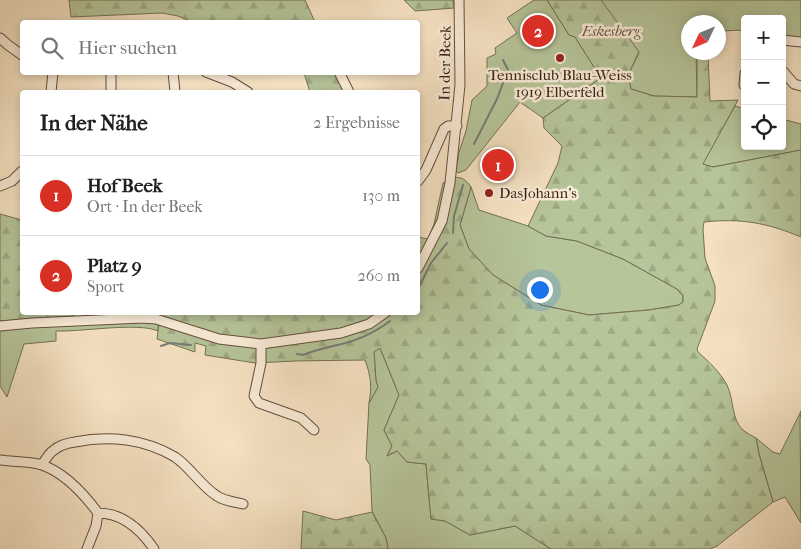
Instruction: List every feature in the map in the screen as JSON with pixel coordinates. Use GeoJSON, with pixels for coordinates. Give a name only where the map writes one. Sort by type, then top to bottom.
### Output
{"type":"FeatureCollection","features":[{"type":"Feature","properties":{"kind":"street","name":"In der Beek"},"geometry":{"type":"LineString","coordinates":[[421,253],[436,233],[445,207],[460,85],[458,0]]}},
{"type":"Feature","properties":{"kind":"street"},"geometry":{"type":"LineString","coordinates":[[0,39],[20,53]]}},
{"type":"Feature","properties":{"kind":"street"},"geometry":{"type":"LineString","coordinates":[[786,40],[801,42]]}},
{"type":"Feature","properties":{"kind":"street"},"geometry":{"type":"LineString","coordinates":[[51,90],[54,75]]}},
{"type":"Feature","properties":{"kind":"street"},"geometry":{"type":"LineString","coordinates":[[111,75],[111,90]]}},
{"type":"Feature","properties":{"kind":"street"},"geometry":{"type":"LineString","coordinates":[[173,75],[175,90]]}},
{"type":"Feature","properties":{"kind":"street"},"geometry":{"type":"LineString","coordinates":[[214,75],[232,82],[245,90]]}},
{"type":"Feature","properties":{"kind":"street"},"geometry":{"type":"LineString","coordinates":[[340,75],[348,90]]}},
{"type":"Feature","properties":{"kind":"street"},"geometry":{"type":"LineString","coordinates":[[786,75],[794,84],[801,86]]}},
{"type":"Feature","properties":{"kind":"street"},"geometry":{"type":"LineString","coordinates":[[232,82],[234,90]]}},
{"type":"Feature","properties":{"kind":"street"},"geometry":{"type":"LineString","coordinates":[[420,178],[426,170],[444,129],[448,126],[456,126]]}},
{"type":"Feature","properties":{"kind":"street"},"geometry":{"type":"LineString","coordinates":[[0,186],[12,181],[20,172]]}},
{"type":"Feature","properties":{"kind":"street"},"geometry":{"type":"LineString","coordinates":[[0,326],[142,318],[156,319],[218,339],[261,344],[341,334],[369,324],[382,315]]}},
{"type":"Feature","properties":{"kind":"street"},"geometry":{"type":"LineString","coordinates":[[261,344],[261,363],[254,394],[255,400],[301,418],[314,430]]}},
{"type":"Feature","properties":{"kind":"street"},"geometry":{"type":"LineString","coordinates":[[42,465],[54,449],[63,444],[108,438],[129,440],[147,444],[174,457],[191,470],[219,498],[243,504]]}},
{"type":"Feature","properties":{"kind":"street"},"geometry":{"type":"LineString","coordinates":[[0,460],[42,465],[73,484],[98,513],[106,513],[124,520],[142,534],[154,549]]}},
{"type":"Feature","properties":{"kind":"street"},"geometry":{"type":"LineString","coordinates":[[87,549],[96,526],[98,513]]}},
{"type":"Feature","properties":{"kind":"green space"},"geometry":{"type":"Polygon","coordinates":[[[69,0],[305,0],[314,20],[187,20],[162,13],[71,17],[69,0]]]}},
{"type":"Feature","properties":{"kind":"green space"},"geometry":{"type":"Polygon","coordinates":[[[404,0],[453,0],[454,8],[415,11],[404,0]]]}},
{"type":"Feature","properties":{"kind":"green space"},"geometry":{"type":"Polygon","coordinates":[[[534,0],[547,0],[569,35],[575,37],[601,78],[543,118],[520,102],[466,170],[458,173],[456,171],[459,152],[466,131],[472,100],[487,86],[487,58],[496,54],[495,48],[517,33],[507,18],[534,0]]]}},
{"type":"Feature","properties":{"kind":"green space"},"geometry":{"type":"Polygon","coordinates":[[[547,0],[601,0],[639,52],[628,75],[631,89],[654,96],[697,97],[697,60],[708,60],[710,101],[738,100],[703,164],[713,167],[801,150],[801,237],[777,228],[742,221],[704,222],[705,258],[715,286],[715,301],[697,349],[718,371],[727,385],[739,425],[743,430],[756,438],[773,502],[717,546],[710,549],[551,549],[515,526],[470,535],[445,521],[431,519],[426,464],[407,462],[397,451],[387,456],[392,446],[384,430],[399,395],[380,348],[374,352],[378,387],[369,403],[369,371],[365,360],[255,363],[205,355],[206,346],[195,343],[195,352],[157,339],[160,316],[157,315],[420,315],[420,237],[428,239],[434,224],[443,183],[455,178],[462,178],[471,187],[460,225],[469,249],[493,275],[541,305],[589,315],[649,310],[679,305],[683,302],[683,296],[677,289],[623,259],[577,241],[546,236],[528,226],[558,163],[562,146],[544,128],[543,118],[601,78],[575,37],[569,35],[547,0]]]}},
{"type":"Feature","properties":{"kind":"green space","name":"Eskesberg"},"geometry":{"type":"Polygon","coordinates":[[[555,0],[801,0],[801,39],[786,37],[786,15],[741,15],[741,30],[726,31],[726,15],[681,15],[681,60],[696,60],[697,97],[654,96],[631,89],[628,75],[639,53],[555,0]]]}},
{"type":"Feature","properties":{"kind":"green space"},"geometry":{"type":"Polygon","coordinates":[[[305,75],[338,75],[346,90],[309,90],[305,75]]]}},
{"type":"Feature","properties":{"kind":"green space"},"geometry":{"type":"Polygon","coordinates":[[[735,106],[741,108],[741,150],[786,150],[786,120],[801,124],[801,150],[713,167],[702,164],[735,106]]]}},
{"type":"Feature","properties":{"kind":"green space"},"geometry":{"type":"Polygon","coordinates":[[[471,187],[479,210],[528,226],[546,236],[577,241],[623,259],[677,289],[683,296],[683,302],[679,305],[649,310],[589,315],[541,305],[493,275],[469,249],[460,225],[471,187]]]}},
{"type":"Feature","properties":{"kind":"green space"},"geometry":{"type":"Polygon","coordinates":[[[0,214],[20,219],[20,315],[74,316],[0,321],[0,214]]]}},
{"type":"Feature","properties":{"kind":"green space"},"geometry":{"type":"Polygon","coordinates":[[[158,321],[158,331],[149,328],[124,327],[56,331],[56,341],[24,344],[7,397],[0,386],[0,330],[24,326],[158,321]]]}},
{"type":"Feature","properties":{"kind":"green space"},"geometry":{"type":"Polygon","coordinates":[[[380,348],[399,395],[384,430],[392,446],[387,456],[397,451],[407,462],[426,464],[431,519],[445,521],[470,535],[515,526],[551,549],[388,549],[386,538],[372,511],[370,465],[366,459],[369,403],[378,387],[374,351],[380,348]]]}},
{"type":"Feature","properties":{"kind":"green space"},"geometry":{"type":"Polygon","coordinates":[[[801,411],[801,523],[785,497],[773,502],[756,438],[773,452],[780,454],[801,411]]]}},
{"type":"Feature","properties":{"kind":"green space"},"geometry":{"type":"Polygon","coordinates":[[[303,511],[336,520],[372,512],[386,538],[388,549],[301,549],[303,511]]]}},
{"type":"Feature","properties":{"kind":"waterway"},"geometry":{"type":"LineString","coordinates":[[474,144],[497,99],[508,70],[503,60]]}},
{"type":"Feature","properties":{"kind":"waterway"},"geometry":{"type":"LineString","coordinates":[[453,233],[454,216],[463,185]]}},
{"type":"Feature","properties":{"kind":"waterway"},"geometry":{"type":"LineString","coordinates":[[420,285],[431,263],[447,243]]}},
{"type":"Feature","properties":{"kind":"waterway"},"geometry":{"type":"LineString","coordinates":[[297,354],[303,355],[356,340],[370,334],[390,321]]}},
{"type":"Feature","properties":{"kind":"waterway"},"geometry":{"type":"LineString","coordinates":[[161,346],[170,343],[191,345]]}},
{"type":"Feature","properties":{"kind":"place","name":"Platz 9"},"geometry":{"type":"Point","coordinates":[538,31]}},
{"type":"Feature","properties":{"kind":"place","name":"Tennisclub Blau-Weiss 1919 Elberfeld"},"geometry":{"type":"Point","coordinates":[560,58]}},
{"type":"Feature","properties":{"kind":"place","name":"Hof Beek"},"geometry":{"type":"Point","coordinates":[498,165]}},
{"type":"Feature","properties":{"kind":"place","name":"DasJohann's"},"geometry":{"type":"Point","coordinates":[489,193]}}]}
